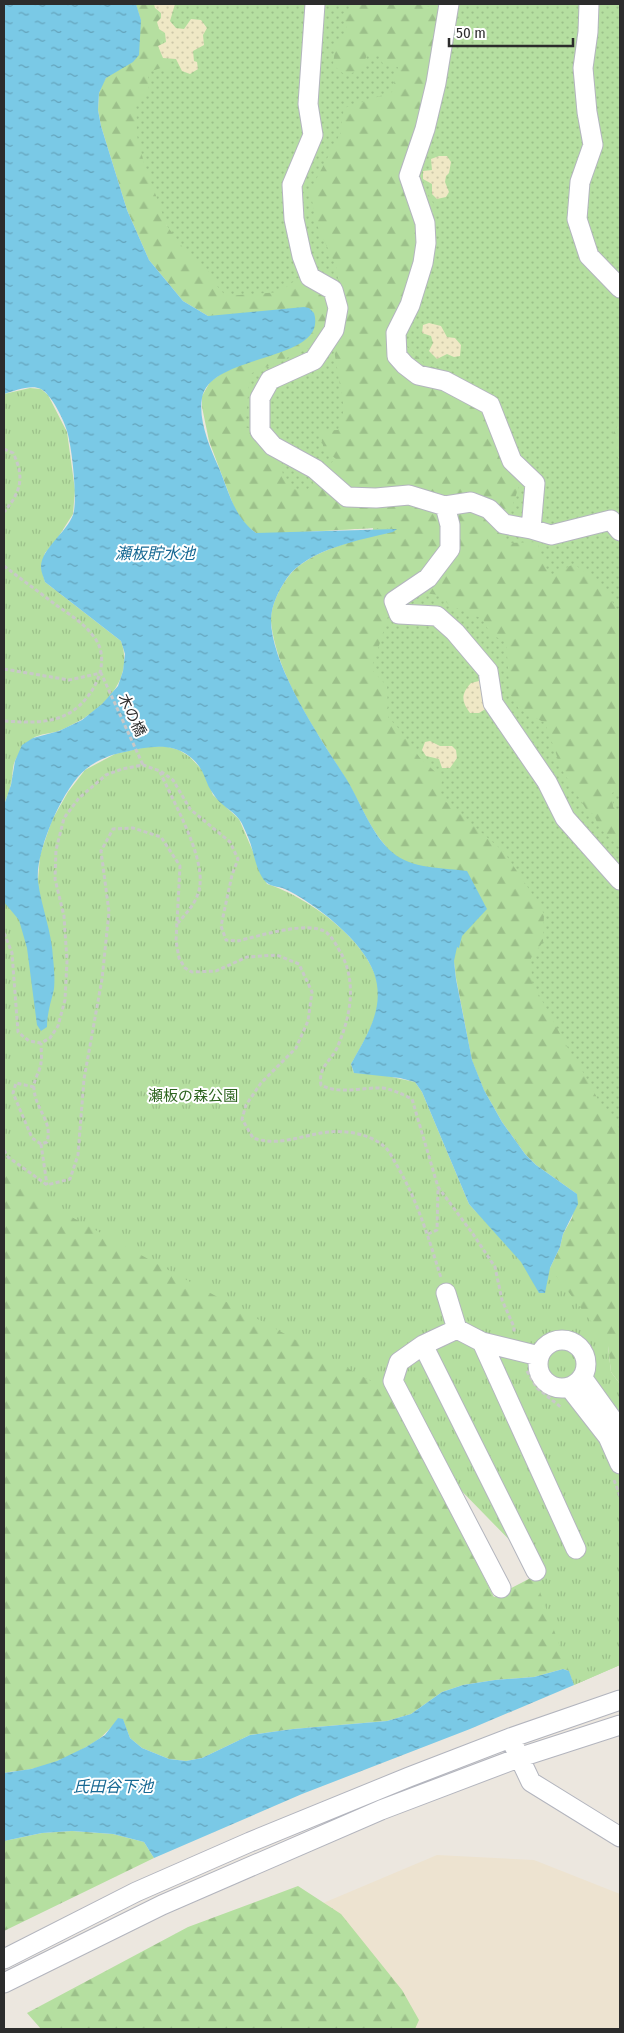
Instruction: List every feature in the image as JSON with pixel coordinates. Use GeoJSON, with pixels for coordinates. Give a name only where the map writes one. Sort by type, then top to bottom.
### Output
{"type":"FeatureCollection","features":[{"type":"Feature","properties":{"kind":"street"},"geometry":{"type":"LineString","coordinates":[[315,4],[308,104],[313,136],[292,185],[294,219],[302,256],[310,277],[333,290],[338,308],[334,330],[314,360],[270,380],[260,398],[260,431],[273,446],[315,469],[348,497],[376,498],[409,495],[445,506],[471,502],[489,509],[504,524],[531,528],[550,535],[611,520],[620,531]]}},
{"type":"Feature","properties":{"kind":"street"},"geometry":{"type":"LineString","coordinates":[[449,4],[432,102],[418,154],[409,176],[425,223],[426,243],[423,263],[410,305],[396,333],[397,356],[418,375],[446,381],[490,405],[512,461],[535,483],[531,528]]}},
{"type":"Feature","properties":{"kind":"street"},"geometry":{"type":"LineString","coordinates":[[589,4],[588,32],[583,68],[587,112],[594,145],[580,182],[577,219],[589,256],[620,288]]}},
{"type":"Feature","properties":{"kind":"street"},"geometry":{"type":"LineString","coordinates":[[445,506],[450,525],[450,549],[428,578],[394,601],[399,614],[437,616],[455,632],[488,671],[493,703],[547,782],[565,818],[620,880]]}},
{"type":"Feature","properties":{"kind":"street"},"geometry":{"type":"LineString","coordinates":[[446,1293],[457,1329],[482,1342],[539,1356]]}},
{"type":"Feature","properties":{"kind":"street"},"geometry":{"type":"LineString","coordinates":[[457,1329],[423,1345],[399,1362],[393,1381],[501,1588]]}},
{"type":"Feature","properties":{"kind":"street"},"geometry":{"type":"LineString","coordinates":[[555,1341],[571,1342],[578,1346],[586,1360],[586,1369],[576,1382],[562,1388],[547,1384],[539,1371],[539,1356],[542,1349],[555,1341]]}},
{"type":"Feature","properties":{"kind":"street"},"geometry":{"type":"LineString","coordinates":[[482,1342],[576,1549]]}},
{"type":"Feature","properties":{"kind":"street"},"geometry":{"type":"LineString","coordinates":[[423,1345],[536,1571]]}},
{"type":"Feature","properties":{"kind":"street"},"geometry":{"type":"LineString","coordinates":[[576,1382],[620,1430]]}},
{"type":"Feature","properties":{"kind":"street"},"geometry":{"type":"LineString","coordinates":[[576,1382],[608,1437],[616,1468]]}},
{"type":"Feature","properties":{"kind":"street"},"geometry":{"type":"LineString","coordinates":[[4,1959],[136,1892],[250,1842],[510,1738],[620,1700]]}},
{"type":"Feature","properties":{"kind":"street"},"geometry":{"type":"LineString","coordinates":[[4,1983],[162,1905],[381,1810],[518,1758],[620,1725]]}},
{"type":"Feature","properties":{"kind":"street"},"geometry":{"type":"LineString","coordinates":[[510,1738],[531,1782],[620,1837]]}},
{"type":"Feature","properties":{"kind":"path"},"geometry":{"type":"LineString","coordinates":[[4,449],[13,453],[19,466],[21,477],[19,489],[4,512]]}},
{"type":"Feature","properties":{"kind":"path"},"geometry":{"type":"LineString","coordinates":[[4,566],[83,624],[95,638],[102,651],[100,674],[83,705],[62,717],[41,722],[4,721]]}},
{"type":"Feature","properties":{"kind":"path"},"geometry":{"type":"LineString","coordinates":[[4,669],[69,680],[100,674]]}},
{"type":"Feature","properties":{"kind":"path","name":"木の橋"},"geometry":{"type":"LineString","coordinates":[[100,674],[144,765]]}},
{"type":"Feature","properties":{"kind":"path"},"geometry":{"type":"LineString","coordinates":[[4,933],[12,953],[18,1032],[29,1041],[41,1043],[50,1038],[58,1026],[65,1000],[68,961],[64,916],[55,879],[56,850],[64,818],[79,798],[106,775],[122,769],[144,765],[160,771],[173,780],[190,809],[230,842],[238,859],[232,874],[221,926],[226,940],[237,941],[310,927],[326,932],[333,941],[350,973],[352,987],[350,1006],[336,1049],[322,1068],[321,1085],[330,1090],[381,1088],[394,1090],[412,1099],[438,1187],[437,1230],[428,1234]]}},
{"type":"Feature","properties":{"kind":"path"},"geometry":{"type":"LineString","coordinates":[[160,771],[198,857],[200,884],[194,905],[177,924]]}},
{"type":"Feature","properties":{"kind":"path"},"geometry":{"type":"LineString","coordinates":[[47,1185],[70,1179],[78,1155],[84,1079],[102,979],[109,912],[101,851],[113,829],[133,828],[161,837],[180,866],[176,941],[179,958],[185,968],[192,972],[216,971],[247,957],[276,955],[299,964],[312,992],[308,1021],[296,1048],[261,1083],[246,1105],[242,1119],[253,1138],[276,1143],[330,1132],[366,1135],[386,1148],[406,1180],[428,1234],[446,1293]]}},
{"type":"Feature","properties":{"kind":"path"},"geometry":{"type":"LineString","coordinates":[[41,1043],[42,1062],[34,1087],[40,1113],[47,1123],[50,1132],[47,1142],[41,1144]]}},
{"type":"Feature","properties":{"kind":"path"},"geometry":{"type":"LineString","coordinates":[[34,1087],[16,1083],[13,1093],[32,1138],[41,1144],[47,1185]]}},
{"type":"Feature","properties":{"kind":"path"},"geometry":{"type":"LineString","coordinates":[[4,1150],[8,1157],[47,1185]]}},
{"type":"Feature","properties":{"kind":"path"},"geometry":{"type":"LineString","coordinates":[[438,1187],[474,1234],[495,1267],[502,1300],[514,1327],[514,1364],[525,1369],[536,1388],[566,1411]]}},
{"type":"Feature","properties":{"kind":"path"},"geometry":{"type":"LineString","coordinates":[[616,1468],[620,1496]]}},
{"type":"Feature","properties":{"kind":"shaded area"},"geometry":{"type":"Polygon","coordinates":[[[437,1855],[534,1860],[620,1894],[620,2029],[396,2029],[321,1904],[437,1855]]]}},
{"type":"Feature","properties":{"kind":"green space"},"geometry":{"type":"Polygon","coordinates":[[[136,4],[620,4],[620,1384],[577,1194],[553,1175],[484,1090],[472,1060],[454,961],[347,781],[373,528],[263,534],[208,316],[102,85],[141,20],[136,4]]]}},
{"type":"Feature","properties":{"kind":"green space"},"geometry":{"type":"Polygon","coordinates":[[[136,4],[161,4],[165,22],[162,53],[171,63],[171,72],[161,68],[148,72],[149,94],[136,102],[137,136],[144,163],[167,226],[189,256],[207,269],[216,285],[226,296],[280,292],[302,275],[340,290],[336,266],[317,225],[310,191],[340,134],[344,108],[392,92],[398,67],[383,64],[379,56],[367,54],[362,70],[345,75],[333,65],[336,41],[343,38],[347,25],[340,15],[351,10],[352,4],[427,4],[428,7],[441,4],[416,162],[424,186],[434,205],[434,242],[402,342],[425,364],[467,380],[491,403],[493,438],[524,471],[509,516],[499,530],[508,543],[537,542],[549,576],[574,564],[603,586],[620,615],[620,790],[612,793],[613,807],[620,814],[620,848],[599,827],[594,815],[586,809],[562,770],[545,723],[519,709],[510,694],[506,642],[490,634],[483,619],[449,605],[440,595],[397,590],[371,669],[387,686],[388,717],[420,758],[443,779],[437,794],[504,852],[539,904],[544,914],[543,942],[531,958],[532,982],[601,1105],[620,1129],[620,1384],[611,1372],[608,1346],[385,1378],[494,1597],[608,1538],[620,1665],[574,1685],[569,1671],[563,1669],[534,1677],[463,1685],[442,1692],[411,1714],[387,1721],[293,1729],[250,1735],[202,1758],[186,1761],[169,1759],[142,1748],[130,1738],[123,1720],[115,1724],[96,1741],[65,1758],[28,1770],[4,1773],[4,902],[38,880],[550,1268],[560,1247],[563,1234],[572,1218],[577,1194],[536,1165],[525,1154],[502,1122],[484,1090],[472,1060],[454,961],[462,936],[481,917],[467,872],[414,863],[398,856],[389,849],[375,832],[347,781],[312,725],[281,664],[275,643],[271,616],[276,598],[288,577],[298,567],[323,552],[397,529],[373,528],[263,534],[256,533],[237,515],[209,441],[202,407],[202,396],[210,382],[225,371],[313,331],[314,316],[304,307],[208,316],[183,301],[149,260],[127,210],[101,126],[98,110],[99,93],[102,85],[106,78],[124,67],[141,20],[136,4]],[[332,338],[250,374],[245,427],[277,438],[283,475],[296,490],[308,489],[322,470],[336,459],[324,449],[319,431],[338,430],[344,409],[332,338]]]}},
{"type":"Feature","properties":{"kind":"green space"},"geometry":{"type":"Polygon","coordinates":[[[30,388],[41,389],[48,395],[67,432],[75,490],[73,514],[57,539],[45,553],[41,567],[45,582],[121,641],[124,656],[123,671],[118,684],[100,706],[75,724],[35,737],[23,749],[14,763],[10,787],[4,805],[4,394],[30,388]]]}},
{"type":"Feature","properties":{"kind":"green space"},"geometry":{"type":"Polygon","coordinates":[[[620,421],[620,465],[612,436],[620,421]]]}},
{"type":"Feature","properties":{"kind":"green space","name":"瀬板の森公園"},"geometry":{"type":"Polygon","coordinates":[[[165,746],[179,750],[190,757],[204,772],[213,795],[239,819],[267,884],[302,900],[321,913],[356,943],[368,961],[376,979],[379,997],[378,1005],[369,1032],[351,1064],[354,1073],[378,1074],[415,1082],[422,1092],[469,1204],[521,1262],[539,1293],[550,1268],[608,1346],[611,1372],[620,1384],[620,1665],[574,1685],[528,1559],[447,1476],[398,1382],[380,1386],[26,1192],[13,1181],[4,1164],[4,902],[19,920],[27,948],[37,1025],[47,1027],[47,1014],[54,987],[53,955],[38,880],[40,855],[52,820],[68,792],[85,770],[115,754],[146,747],[165,746]]]}},
{"type":"Feature","properties":{"kind":"green space"},"geometry":{"type":"Polygon","coordinates":[[[72,1831],[113,1834],[144,1842],[154,1858],[4,1931],[4,1841],[42,1833],[72,1831]]]}},
{"type":"Feature","properties":{"kind":"green space"},"geometry":{"type":"Polygon","coordinates":[[[298,1886],[341,1914],[402,1990],[419,2020],[415,2029],[41,2029],[27,2013],[188,1927],[298,1886]]]}},
{"type":"Feature","properties":{"kind":"sand"},"geometry":{"type":"Polygon","coordinates":[[[154,4],[175,4],[170,21],[176,28],[184,29],[191,19],[201,20],[207,28],[203,35],[204,45],[193,51],[194,61],[197,62],[198,69],[190,74],[182,71],[176,59],[163,58],[158,46],[166,42],[165,33],[159,29],[157,22],[161,18],[161,13],[155,8],[154,4]]]}},
{"type":"Feature","properties":{"kind":"sand"},"geometry":{"type":"Polygon","coordinates":[[[447,156],[451,162],[445,182],[449,192],[446,197],[437,199],[432,194],[432,184],[423,179],[423,171],[432,170],[431,159],[447,156]]]}},
{"type":"Feature","properties":{"kind":"sand"},"geometry":{"type":"Polygon","coordinates":[[[429,323],[441,326],[447,337],[455,338],[461,345],[460,356],[454,357],[447,354],[437,359],[429,351],[433,343],[431,336],[422,333],[423,325],[429,323]]]}},
{"type":"Feature","properties":{"kind":"sand"},"geometry":{"type":"Polygon","coordinates":[[[479,681],[487,688],[487,708],[479,713],[470,713],[465,705],[464,694],[471,683],[479,681]]]}},
{"type":"Feature","properties":{"kind":"sand"},"geometry":{"type":"Polygon","coordinates":[[[430,741],[440,746],[452,746],[456,750],[457,758],[450,768],[442,768],[439,759],[426,756],[422,750],[425,742],[430,741]]]}},
{"type":"Feature","properties":{"kind":"water","name":"瀬板貯水池"},"geometry":{"type":"Polygon","coordinates":[[[4,4],[136,4],[141,20],[139,55],[133,62],[106,78],[99,93],[98,110],[101,126],[127,210],[149,260],[183,301],[208,316],[304,307],[309,308],[314,313],[314,329],[304,341],[287,350],[225,372],[210,383],[202,398],[203,425],[233,504],[242,519],[256,533],[397,529],[393,532],[336,547],[321,553],[296,568],[287,578],[274,603],[271,614],[273,638],[288,681],[381,840],[397,856],[413,863],[467,871],[487,909],[462,936],[454,961],[472,1060],[484,1090],[502,1122],[525,1154],[536,1165],[577,1194],[578,1204],[563,1234],[560,1247],[550,1268],[545,1293],[539,1293],[521,1262],[469,1204],[422,1092],[415,1082],[400,1078],[354,1073],[351,1064],[373,1020],[378,997],[374,973],[360,948],[337,925],[310,904],[285,889],[268,884],[264,880],[240,821],[217,799],[195,761],[182,752],[166,747],[150,747],[105,758],[90,766],[77,778],[60,805],[46,838],[38,869],[39,890],[52,948],[54,989],[48,1012],[47,1027],[41,1031],[37,1025],[27,948],[19,920],[4,902],[4,805],[11,785],[15,761],[22,745],[33,738],[59,731],[82,720],[102,704],[118,686],[123,671],[125,654],[121,641],[45,582],[42,573],[42,560],[49,547],[70,522],[74,508],[75,486],[72,461],[69,439],[63,420],[53,402],[41,389],[32,387],[4,394],[4,4]]]}},
{"type":"Feature","properties":{"kind":"water","name":"氏田谷下池"},"geometry":{"type":"Polygon","coordinates":[[[563,1669],[569,1671],[574,1685],[470,1729],[302,1794],[154,1858],[144,1842],[113,1834],[72,1831],[42,1833],[4,1841],[4,1773],[31,1769],[57,1761],[86,1747],[105,1735],[118,1718],[123,1719],[130,1738],[142,1748],[169,1759],[186,1761],[202,1758],[250,1735],[293,1729],[387,1721],[411,1714],[442,1692],[463,1685],[534,1677],[563,1669]]]}}]}
